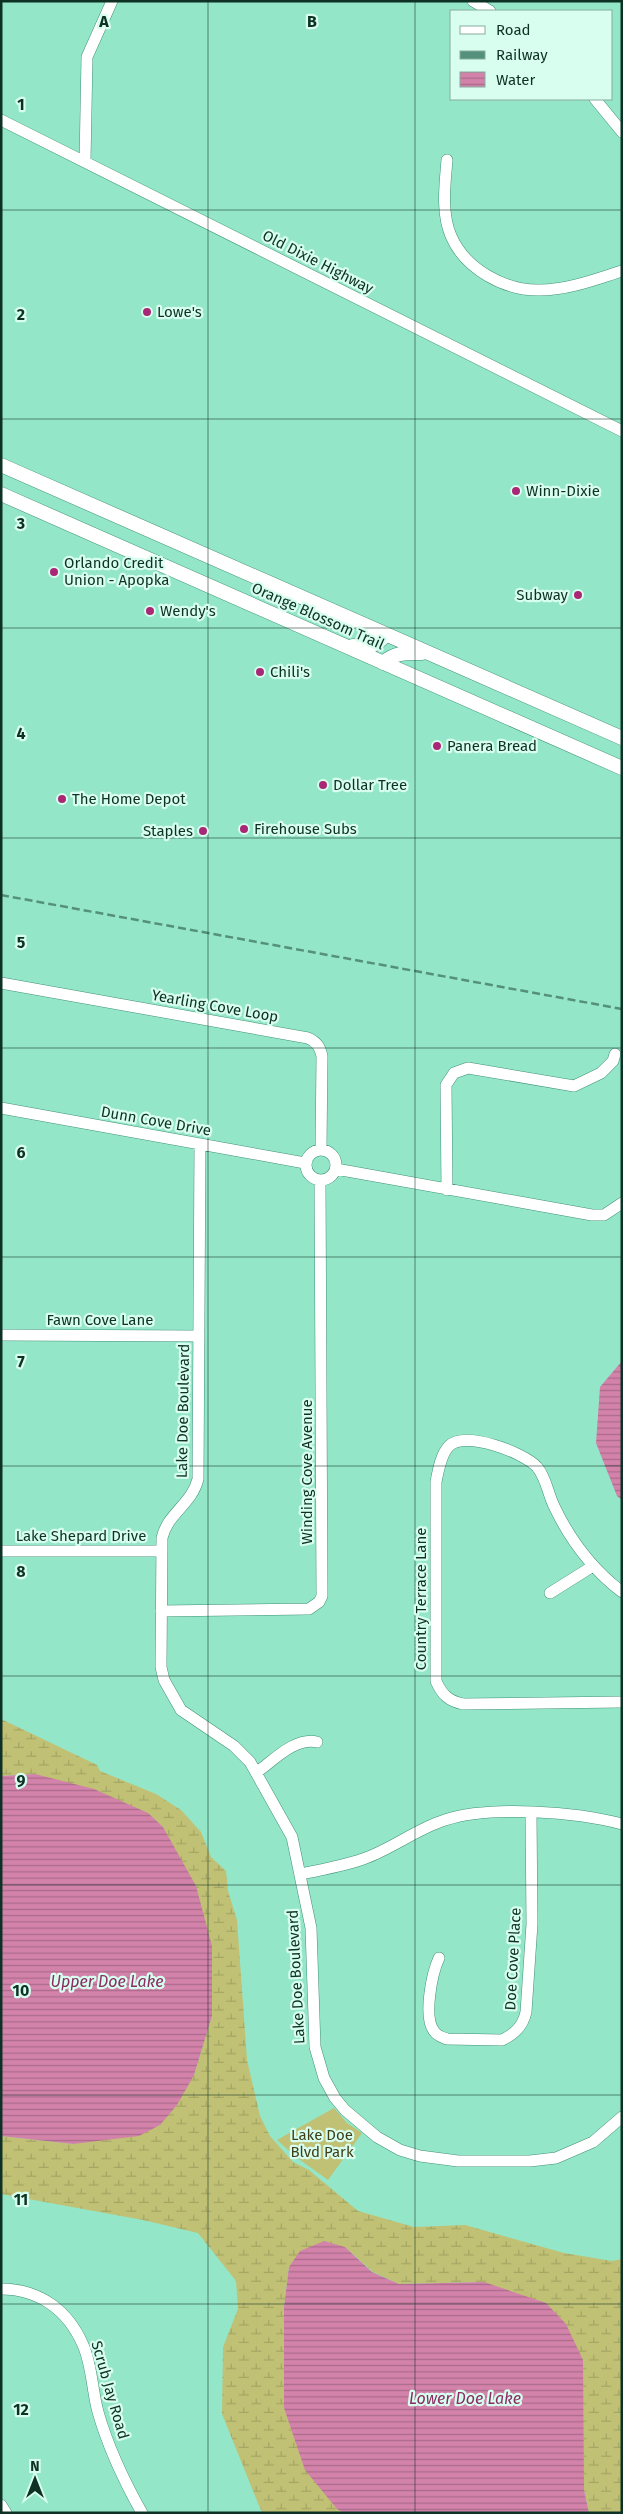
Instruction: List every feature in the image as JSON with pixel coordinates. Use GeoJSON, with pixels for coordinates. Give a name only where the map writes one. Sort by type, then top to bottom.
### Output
{"type":"FeatureCollection","features":[{"type":"Feature","properties":{"kind":"main road","name":"Orange Blossom Trail"},"geometry":{"type":"LineString","coordinates":[[1,465],[622,738]]}},
{"type":"Feature","properties":{"kind":"main road","name":"Orange Blossom Trail"},"geometry":{"type":"LineString","coordinates":[[1,494],[622,768]]}},
{"type":"Feature","properties":{"kind":"main road"},"geometry":{"type":"LineString","coordinates":[[342,645],[366,648],[376,645],[386,634]]}},
{"type":"Feature","properties":{"kind":"main road"},"geometry":{"type":"LineString","coordinates":[[384,663],[392,655],[401,653],[429,653]]}},
{"type":"Feature","properties":{"kind":"street"},"geometry":{"type":"LineString","coordinates":[[84,162],[87,57],[112,1]]}},
{"type":"Feature","properties":{"kind":"street"},"geometry":{"type":"LineString","coordinates":[[473,1],[488,10]]}},
{"type":"Feature","properties":{"kind":"street"},"geometry":{"type":"LineString","coordinates":[[596,100],[622,132]]}},
{"type":"Feature","properties":{"kind":"street","name":"Old Dixie Highway"},"geometry":{"type":"LineString","coordinates":[[1,120],[622,431]]}},
{"type":"Feature","properties":{"kind":"street"},"geometry":{"type":"LineString","coordinates":[[447,160],[444,198],[450,236],[466,260],[492,279],[517,288],[539,291],[556,289],[622,271]]}},
{"type":"Feature","properties":{"kind":"street","name":"Yearling Cove Loop"},"geometry":{"type":"LineString","coordinates":[[1,982],[308,1038],[314,1041],[320,1048],[322,1056],[321,1149]]}},
{"type":"Feature","properties":{"kind":"street"},"geometry":{"type":"LineString","coordinates":[[447,1190],[446,1086],[454,1073],[468,1068],[574,1086],[602,1073],[613,1061],[615,1054]]}},
{"type":"Feature","properties":{"kind":"street","name":"Dunn Cove Drive"},"geometry":{"type":"LineString","coordinates":[[1,1108],[305,1163]]}},
{"type":"Feature","properties":{"kind":"street","name":"Lake Doe Boulevard"},"geometry":{"type":"LineString","coordinates":[[200,1144],[198,1479],[191,1497],[167,1524],[162,1538],[162,1674],[173,1700],[186,1715],[241,1752],[257,1772],[292,1837],[311,1928],[315,2047],[318,2063],[335,2098],[345,2110],[377,2137],[400,2150],[438,2159],[530,2161],[556,2158],[580,2149],[604,2134],[622,2117]]}},
{"type":"Feature","properties":{"kind":"street"},"geometry":{"type":"LineString","coordinates":[[321,1149],[333,1155],[336,1169],[330,1177],[320,1180],[311,1177],[307,1173],[305,1163],[312,1152],[321,1149]]}},
{"type":"Feature","properties":{"kind":"street"},"geometry":{"type":"LineString","coordinates":[[336,1169],[592,1216],[604,1215],[622,1203]]}},
{"type":"Feature","properties":{"kind":"street","name":"Winding Cove Avenue"},"geometry":{"type":"LineString","coordinates":[[161,1611],[309,1609],[322,1596],[320,1180]]}},
{"type":"Feature","properties":{"kind":"street","name":"Fawn Cove Lane"},"geometry":{"type":"LineString","coordinates":[[1,1335],[199,1336]]}},
{"type":"Feature","properties":{"kind":"street","name":"Country Terrace Lane"},"geometry":{"type":"LineString","coordinates":[[593,1566],[563,1524],[539,1469],[532,1463],[487,1443],[460,1442],[452,1444],[443,1458],[436,1482],[436,1681],[440,1691],[446,1698],[463,1704],[622,1702]]}},
{"type":"Feature","properties":{"kind":"street","name":"Lake Shepard Drive"},"geometry":{"type":"LineString","coordinates":[[1,1551],[161,1551]]}},
{"type":"Feature","properties":{"kind":"street"},"geometry":{"type":"LineString","coordinates":[[550,1593],[593,1566],[622,1592]]}},
{"type":"Feature","properties":{"kind":"street"},"geometry":{"type":"LineString","coordinates":[[257,1772],[299,1742],[309,1740],[318,1742]]}},
{"type":"Feature","properties":{"kind":"street"},"geometry":{"type":"LineString","coordinates":[[300,1874],[363,1859],[443,1820],[458,1816],[531,1813],[565,1814],[622,1824]]}},
{"type":"Feature","properties":{"kind":"street","name":"Doe Cove Place"},"geometry":{"type":"LineString","coordinates":[[439,1958],[431,1981],[430,2025],[439,2036],[447,2039],[502,2040],[510,2036],[522,2025],[526,2012],[532,1924],[531,1813]]}},
{"type":"Feature","properties":{"kind":"street","name":"Scrub Jay Road"},"geometry":{"type":"LineString","coordinates":[[1,2290],[18,2289],[48,2300],[68,2318],[84,2346],[98,2412],[122,2479],[142,2513]]}},
{"type":"Feature","properties":{"kind":"street"},"geometry":{"type":"LineString","coordinates":[[1,2505],[6,2513]]}},
{"type":"Feature","properties":{"kind":"green space"},"geometry":{"type":"Polygon","coordinates":[[[1,1719],[97,1765],[100,1771],[156,1794],[181,1810],[201,1832],[211,1857],[226,1871],[228,1891],[237,1920],[247,2060],[260,2116],[270,2136],[293,2162],[309,2170],[358,2211],[414,2227],[465,2225],[564,2253],[612,2261],[622,2259],[622,2513],[589,2513],[584,2490],[484,2282],[399,2284],[373,2272],[345,2247],[289,2267],[284,2307],[284,2408],[337,2509],[344,2513],[262,2513],[222,2414],[223,2347],[238,2309],[236,2281],[198,2233],[143,2220],[1,2194],[1,2136],[73,2144],[194,2075],[212,2016],[212,1946],[35,1774],[1,1776],[1,1719]]]}},
{"type":"Feature","properties":{"kind":"green space","name":"Lake Doe Blvd Park"},"geometry":{"type":"Polygon","coordinates":[[[334,2108],[347,2123],[362,2133],[328,2180],[296,2157],[277,2140],[334,2108]]]}},
{"type":"Feature","properties":{"kind":"water"},"geometry":{"type":"Polygon","coordinates":[[[622,1361],[622,1500],[617,1496],[596,1443],[600,1387],[622,1361]]]}},
{"type":"Feature","properties":{"kind":"water","name":"Upper Doe Lake"},"geometry":{"type":"Polygon","coordinates":[[[35,1774],[94,1789],[148,1813],[163,1827],[196,1886],[212,1946],[212,2016],[194,2075],[177,2105],[160,2125],[139,2136],[73,2144],[1,2136],[1,1776],[35,1774]]]}},
{"type":"Feature","properties":{"kind":"water","name":"Lower Doe Lake"},"geometry":{"type":"Polygon","coordinates":[[[324,2241],[345,2247],[372,2272],[399,2284],[484,2282],[546,2303],[566,2324],[583,2360],[584,2490],[589,2513],[344,2513],[337,2509],[305,2470],[284,2408],[284,2307],[289,2267],[300,2251],[324,2241]]]}},
{"type":"Feature","properties":{"kind":"railway"},"geometry":{"type":"LineString","coordinates":[[1,895],[622,1009]]}},
{"type":"Feature","properties":{"kind":"place","name":"Lowe's"},"geometry":{"type":"Point","coordinates":[147,312]}},
{"type":"Feature","properties":{"kind":"place","name":"Winn-Dixie"},"geometry":{"type":"Point","coordinates":[516,491]}},
{"type":"Feature","properties":{"kind":"place","name":"Orlando Credit Union - Apopka"},"geometry":{"type":"Point","coordinates":[54,572]}},
{"type":"Feature","properties":{"kind":"place","name":"Subway"},"geometry":{"type":"Point","coordinates":[578,595]}},
{"type":"Feature","properties":{"kind":"place","name":"Wendy's"},"geometry":{"type":"Point","coordinates":[150,611]}},
{"type":"Feature","properties":{"kind":"place","name":"Chili's"},"geometry":{"type":"Point","coordinates":[260,672]}},
{"type":"Feature","properties":{"kind":"place","name":"Panera Bread"},"geometry":{"type":"Point","coordinates":[437,746]}},
{"type":"Feature","properties":{"kind":"place","name":"Dollar Tree"},"geometry":{"type":"Point","coordinates":[323,785]}},
{"type":"Feature","properties":{"kind":"place","name":"The Home Depot"},"geometry":{"type":"Point","coordinates":[62,799]}},
{"type":"Feature","properties":{"kind":"place","name":"Firehouse Subs"},"geometry":{"type":"Point","coordinates":[244,829]}},
{"type":"Feature","properties":{"kind":"place","name":"Staples"},"geometry":{"type":"Point","coordinates":[203,831]}}]}
